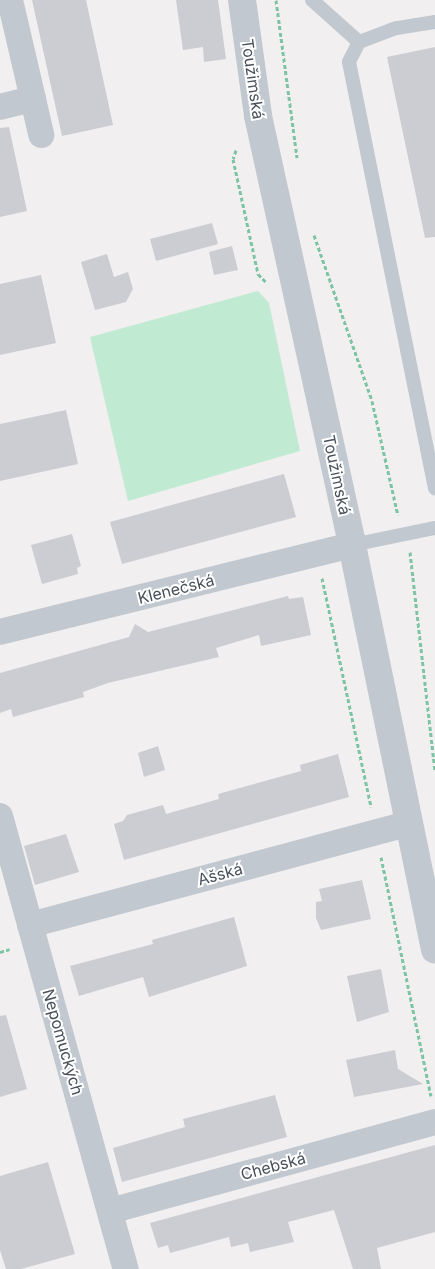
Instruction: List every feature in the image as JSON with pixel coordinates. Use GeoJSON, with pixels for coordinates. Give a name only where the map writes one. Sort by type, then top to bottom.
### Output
{"type":"FeatureCollection","features":[{"type":"Feature","properties":{"kind":"street"},"geometry":{"type":"LineString","coordinates":[[10,0],[41,134]]}},
{"type":"Feature","properties":{"kind":"street","name":"Toužimská"},"geometry":{"type":"LineString","coordinates":[[242,0],[258,116],[352,545],[435,950]]}},
{"type":"Feature","properties":{"kind":"street"},"geometry":{"type":"LineString","coordinates":[[0,107],[33,100]]}},
{"type":"Feature","properties":{"kind":"street","name":"Klenečská"},"geometry":{"type":"LineString","coordinates":[[0,632],[352,545]]}},
{"type":"Feature","properties":{"kind":"street","name":"Nepomuckých"},"geometry":{"type":"LineString","coordinates":[[0,816],[126,1269]]}},
{"type":"Feature","properties":{"kind":"street","name":"Ašská"},"geometry":{"type":"LineString","coordinates":[[30,925],[410,824]]}},
{"type":"Feature","properties":{"kind":"street","name":"Chebská"},"geometry":{"type":"LineString","coordinates":[[110,1211],[435,1122]]}},
{"type":"Feature","properties":{"kind":"lane"},"geometry":{"type":"LineString","coordinates":[[312,0],[359,42]]}},
{"type":"Feature","properties":{"kind":"lane"},"geometry":{"type":"LineString","coordinates":[[435,22],[396,28],[359,42],[349,62],[435,488]]}},
{"type":"Feature","properties":{"kind":"lane"},"geometry":{"type":"LineString","coordinates":[[352,545],[435,528]]}},
{"type":"Feature","properties":{"kind":"path"},"geometry":{"type":"LineString","coordinates":[[276,0],[298,162]]}},
{"type":"Feature","properties":{"kind":"path"},"geometry":{"type":"LineString","coordinates":[[311,226],[372,401],[393,504],[407,534],[415,578],[435,771]]}},
{"type":"Feature","properties":{"kind":"green space"},"geometry":{"type":"Polygon","coordinates":[[[258,291],[269,303],[300,451],[128,501],[90,337],[258,291]]]}},
{"type":"Feature","properties":{"kind":"building"},"geometry":{"type":"Polygon","coordinates":[[[32,0],[86,0],[113,125],[62,136],[32,0]]]}},
{"type":"Feature","properties":{"kind":"building"},"geometry":{"type":"Polygon","coordinates":[[[176,0],[218,0],[226,59],[204,62],[203,47],[183,50],[176,0]]]}},
{"type":"Feature","properties":{"kind":"building"},"geometry":{"type":"Polygon","coordinates":[[[435,47],[435,237],[425,238],[387,57],[435,47]]]}},
{"type":"Feature","properties":{"kind":"building"},"geometry":{"type":"Polygon","coordinates":[[[9,127],[27,211],[0,217],[0,128],[9,127]]]}},
{"type":"Feature","properties":{"kind":"building"},"geometry":{"type":"Polygon","coordinates":[[[212,223],[218,244],[156,261],[150,239],[212,223]]]}},
{"type":"Feature","properties":{"kind":"building"},"geometry":{"type":"Polygon","coordinates":[[[232,246],[238,270],[214,275],[209,252],[232,246]]]}},
{"type":"Feature","properties":{"kind":"building"},"geometry":{"type":"Polygon","coordinates":[[[107,254],[114,277],[128,272],[133,289],[126,302],[95,310],[81,262],[107,254]]]}},
{"type":"Feature","properties":{"kind":"building"},"geometry":{"type":"Polygon","coordinates":[[[41,275],[56,343],[0,355],[0,284],[41,275]]]}},
{"type":"Feature","properties":{"kind":"building"},"geometry":{"type":"Polygon","coordinates":[[[66,410],[78,464],[0,481],[0,424],[66,410]]]}},
{"type":"Feature","properties":{"kind":"building"},"geometry":{"type":"Polygon","coordinates":[[[284,474],[296,517],[122,564],[110,522],[284,474]]]}},
{"type":"Feature","properties":{"kind":"building"},"geometry":{"type":"Polygon","coordinates":[[[72,534],[81,566],[77,568],[78,574],[42,584],[31,545],[72,534]]]}},
{"type":"Feature","properties":{"kind":"building"},"geometry":{"type":"Polygon","coordinates":[[[288,596],[289,599],[303,597],[311,635],[261,646],[259,635],[216,648],[219,657],[108,683],[83,692],[84,697],[13,717],[11,709],[0,713],[0,673],[129,637],[135,624],[148,632],[288,596]]]}},
{"type":"Feature","properties":{"kind":"building"},"geometry":{"type":"Polygon","coordinates":[[[158,746],[165,770],[144,777],[138,753],[158,746]]]}},
{"type":"Feature","properties":{"kind":"building"},"geometry":{"type":"Polygon","coordinates":[[[338,754],[349,797],[124,860],[114,824],[123,821],[127,815],[163,805],[166,814],[219,799],[218,794],[301,771],[300,765],[338,754]]]}},
{"type":"Feature","properties":{"kind":"building"},"geometry":{"type":"Polygon","coordinates":[[[66,834],[79,872],[35,885],[24,846],[66,834]]]}},
{"type":"Feature","properties":{"kind":"building"},"geometry":{"type":"Polygon","coordinates":[[[362,880],[371,919],[321,930],[316,918],[316,902],[322,901],[319,889],[362,880]]]}},
{"type":"Feature","properties":{"kind":"building"},"geometry":{"type":"Polygon","coordinates":[[[234,917],[247,966],[149,997],[143,977],[79,996],[70,966],[153,944],[152,940],[234,917]]]}},
{"type":"Feature","properties":{"kind":"building"},"geometry":{"type":"Polygon","coordinates":[[[381,969],[389,1012],[357,1022],[347,976],[381,969]]]}},
{"type":"Feature","properties":{"kind":"building"},"geometry":{"type":"Polygon","coordinates":[[[6,1015],[27,1089],[0,1097],[0,1016],[6,1015]]]}},
{"type":"Feature","properties":{"kind":"building"},"geometry":{"type":"Polygon","coordinates":[[[395,1050],[398,1069],[423,1084],[354,1097],[346,1060],[395,1050]]]}},
{"type":"Feature","properties":{"kind":"building"},"geometry":{"type":"Polygon","coordinates":[[[275,1095],[287,1137],[122,1182],[113,1148],[185,1127],[183,1119],[275,1095]]]}},
{"type":"Feature","properties":{"kind":"building"},"geometry":{"type":"Polygon","coordinates":[[[435,1145],[435,1232],[377,1248],[381,1269],[353,1269],[334,1210],[288,1222],[294,1242],[250,1252],[248,1243],[231,1247],[229,1237],[170,1253],[168,1245],[158,1248],[150,1223],[435,1145]]]}},
{"type":"Feature","properties":{"kind":"building"},"geometry":{"type":"Polygon","coordinates":[[[48,1162],[75,1254],[21,1269],[6,1269],[0,1250],[0,1176],[48,1162]]]}}]}
